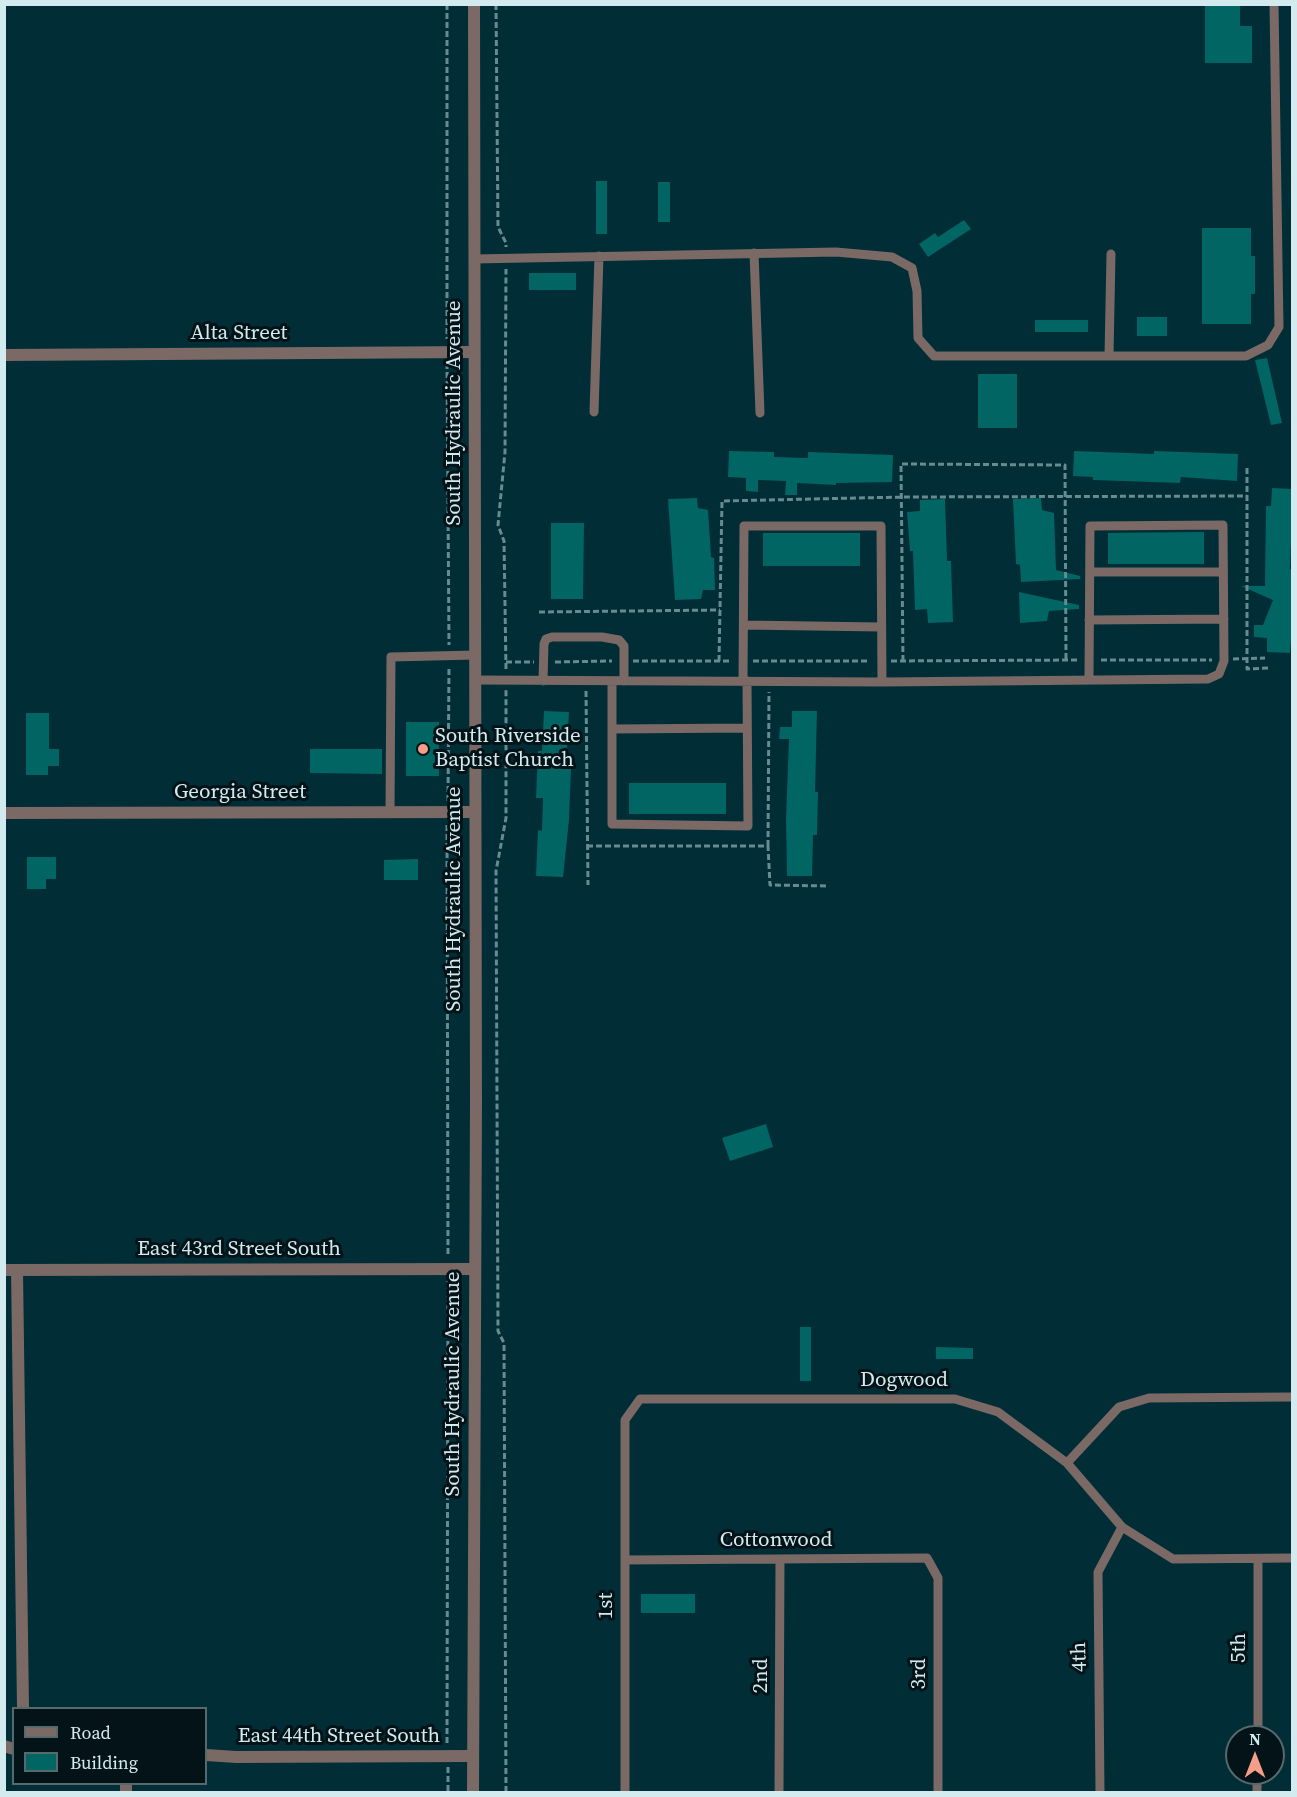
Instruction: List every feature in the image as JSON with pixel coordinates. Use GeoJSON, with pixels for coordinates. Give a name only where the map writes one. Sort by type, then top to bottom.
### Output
{"type":"FeatureCollection","features":[{"type":"Feature","properties":{"kind":"street","name":"South Hydraulic Avenue"},"geometry":{"type":"LineString","coordinates":[[473,1792],[474,4]]}},
{"type":"Feature","properties":{"kind":"street","name":"Alta Street"},"geometry":{"type":"LineString","coordinates":[[4,355],[474,352]]}},
{"type":"Feature","properties":{"kind":"street","name":"Georgia Street"},"geometry":{"type":"LineString","coordinates":[[4,813],[475,812]]}},
{"type":"Feature","properties":{"kind":"street","name":"East 43rd Street South"},"geometry":{"type":"LineString","coordinates":[[11,1270],[474,1269]]}},
{"type":"Feature","properties":{"kind":"street"},"geometry":{"type":"LineString","coordinates":[[11,1270],[23,1707]]}},
{"type":"Feature","properties":{"kind":"street","name":"East 44th Street South"},"geometry":{"type":"LineString","coordinates":[[207,1755],[236,1757],[473,1756]]}},
{"type":"Feature","properties":{"kind":"lane"},"geometry":{"type":"LineString","coordinates":[[474,259],[836,252],[892,257],[912,268],[917,291],[918,338],[934,356],[1246,356],[1268,345],[1278,327],[1274,4]]}},
{"type":"Feature","properties":{"kind":"lane"},"geometry":{"type":"LineString","coordinates":[[754,253],[760,413]]}},
{"type":"Feature","properties":{"kind":"lane"},"geometry":{"type":"LineString","coordinates":[[1109,356],[1111,254]]}},
{"type":"Feature","properties":{"kind":"lane"},"geometry":{"type":"LineString","coordinates":[[594,412],[599,256]]}},
{"type":"Feature","properties":{"kind":"lane"},"geometry":{"type":"LineString","coordinates":[[474,680],[1208,679],[1219,675],[1224,661],[1223,525],[1090,526],[1089,678]]}},
{"type":"Feature","properties":{"kind":"lane"},"geometry":{"type":"LineString","coordinates":[[612,681],[612,824],[748,826],[744,526],[881,526],[882,681]]}},
{"type":"Feature","properties":{"kind":"lane"},"geometry":{"type":"LineString","coordinates":[[1090,572],[1223,572]]}},
{"type":"Feature","properties":{"kind":"lane"},"geometry":{"type":"LineString","coordinates":[[1089,620],[1224,619]]}},
{"type":"Feature","properties":{"kind":"lane"},"geometry":{"type":"LineString","coordinates":[[744,625],[881,627]]}},
{"type":"Feature","properties":{"kind":"lane"},"geometry":{"type":"LineString","coordinates":[[543,681],[544,644],[546,639],[552,637],[602,637],[619,640],[624,646],[624,681]]}},
{"type":"Feature","properties":{"kind":"lane"},"geometry":{"type":"LineString","coordinates":[[390,812],[391,657],[474,655]]}},
{"type":"Feature","properties":{"kind":"lane"},"geometry":{"type":"LineString","coordinates":[[612,729],[747,728]]}},
{"type":"Feature","properties":{"kind":"lane"},"geometry":{"type":"LineString","coordinates":[[1293,1396],[1149,1398],[1119,1407],[1067,1463],[1122,1527],[1173,1559],[1293,1558]]}},
{"type":"Feature","properties":{"kind":"lane","name":"Dogwood"},"geometry":{"type":"LineString","coordinates":[[625,1420],[640,1399],[955,1399],[998,1412],[1067,1463]]}},
{"type":"Feature","properties":{"kind":"lane","name":"1st"},"geometry":{"type":"LineString","coordinates":[[625,1420],[625,1792]]}},
{"type":"Feature","properties":{"kind":"lane","name":"4th"},"geometry":{"type":"LineString","coordinates":[[1100,1792],[1098,1572],[1122,1527]]}},
{"type":"Feature","properties":{"kind":"lane","name":"Cottonwood"},"geometry":{"type":"LineString","coordinates":[[625,1560],[927,1558]]}},
{"type":"Feature","properties":{"kind":"lane","name":"3rd"},"geometry":{"type":"LineString","coordinates":[[927,1558],[938,1578],[938,1792]]}},
{"type":"Feature","properties":{"kind":"lane","name":"2nd"},"geometry":{"type":"LineString","coordinates":[[779,1792],[780,1559]]}},
{"type":"Feature","properties":{"kind":"lane","name":"5th"},"geometry":{"type":"LineString","coordinates":[[1258,1559],[1258,1725]]}},
{"type":"Feature","properties":{"kind":"path"},"geometry":{"type":"LineString","coordinates":[[447,4],[448,1792]]}},
{"type":"Feature","properties":{"kind":"path"},"geometry":{"type":"LineString","coordinates":[[496,4],[498,227],[506,243],[505,452],[498,525],[504,542],[506,818],[496,870],[498,1331],[504,1343],[506,1792]]}},
{"type":"Feature","properties":{"kind":"path"},"geometry":{"type":"LineString","coordinates":[[903,661],[901,464],[1065,465],[1066,660]]}},
{"type":"Feature","properties":{"kind":"path"},"geometry":{"type":"LineString","coordinates":[[1247,468],[1247,669],[1268,668]]}},
{"type":"Feature","properties":{"kind":"path"},"geometry":{"type":"LineString","coordinates":[[719,661],[722,501],[903,497],[1247,496]]}},
{"type":"Feature","properties":{"kind":"path"},"geometry":{"type":"LineString","coordinates":[[539,612],[720,610]]}},
{"type":"Feature","properties":{"kind":"path"},"geometry":{"type":"LineString","coordinates":[[586,689],[588,885]]}},
{"type":"Feature","properties":{"kind":"path"},"geometry":{"type":"LineString","coordinates":[[769,690],[770,885],[829,886]]}},
{"type":"Feature","properties":{"kind":"path"},"geometry":{"type":"LineString","coordinates":[[587,846],[768,846]]}},
{"type":"Feature","properties":{"kind":"building"},"geometry":{"type":"Polygon","coordinates":[[[1205,4],[1240,4],[1240,26],[1252,26],[1252,63],[1205,63],[1205,4]]]}},
{"type":"Feature","properties":{"kind":"building"},"geometry":{"type":"Polygon","coordinates":[[[596,181],[607,181],[607,234],[596,234],[596,181]]]}},
{"type":"Feature","properties":{"kind":"building"},"geometry":{"type":"Polygon","coordinates":[[[658,182],[670,182],[670,222],[658,222],[658,182]]]}},
{"type":"Feature","properties":{"kind":"building"},"geometry":{"type":"Polygon","coordinates":[[[964,220],[971,229],[928,257],[919,244],[935,233],[938,237],[964,220]]]}},
{"type":"Feature","properties":{"kind":"building"},"geometry":{"type":"Polygon","coordinates":[[[1202,228],[1251,228],[1251,256],[1255,256],[1255,294],[1251,294],[1251,324],[1202,324],[1202,228]]]}},
{"type":"Feature","properties":{"kind":"building"},"geometry":{"type":"Polygon","coordinates":[[[529,273],[576,273],[576,290],[529,290],[529,273]]]}},
{"type":"Feature","properties":{"kind":"building"},"geometry":{"type":"Polygon","coordinates":[[[1137,317],[1167,317],[1167,336],[1137,336],[1137,317]]]}},
{"type":"Feature","properties":{"kind":"building"},"geometry":{"type":"Polygon","coordinates":[[[1035,320],[1088,320],[1088,332],[1035,332],[1035,320]]]}},
{"type":"Feature","properties":{"kind":"building"},"geometry":{"type":"Polygon","coordinates":[[[1267,358],[1282,423],[1271,425],[1255,360],[1267,358]]]}},
{"type":"Feature","properties":{"kind":"building"},"geometry":{"type":"Polygon","coordinates":[[[978,374],[1017,374],[1017,428],[978,428],[978,374]]]}},
{"type":"Feature","properties":{"kind":"building"},"geometry":{"type":"Polygon","coordinates":[[[729,451],[774,452],[774,457],[808,458],[808,452],[893,455],[892,482],[836,483],[836,485],[797,483],[797,495],[785,495],[786,481],[758,480],[758,492],[746,491],[746,478],[728,477],[729,451]]]}},
{"type":"Feature","properties":{"kind":"building"},"geometry":{"type":"Polygon","coordinates":[[[1074,451],[1238,454],[1237,481],[1181,477],[1180,483],[1093,480],[1093,477],[1073,476],[1074,451]]]}},
{"type":"Feature","properties":{"kind":"building"},"geometry":{"type":"Polygon","coordinates":[[[1272,488],[1293,489],[1290,569],[1293,570],[1293,612],[1290,653],[1267,652],[1267,638],[1254,637],[1254,625],[1263,625],[1273,600],[1241,586],[1265,586],[1266,506],[1271,506],[1272,488]]]}},
{"type":"Feature","properties":{"kind":"building"},"geometry":{"type":"Polygon","coordinates":[[[697,498],[698,508],[708,510],[715,590],[703,590],[701,599],[675,600],[668,499],[697,498]]]}},
{"type":"Feature","properties":{"kind":"building"},"geometry":{"type":"Polygon","coordinates":[[[1041,498],[1042,510],[1054,513],[1056,570],[1080,576],[1080,579],[1021,582],[1020,565],[1016,564],[1013,499],[1041,498]]]}},
{"type":"Feature","properties":{"kind":"building"},"geometry":{"type":"Polygon","coordinates":[[[945,499],[947,561],[951,561],[953,622],[928,623],[927,609],[915,610],[913,551],[910,551],[907,512],[920,511],[920,500],[945,499]]]}},
{"type":"Feature","properties":{"kind":"building"},"geometry":{"type":"Polygon","coordinates":[[[551,523],[584,523],[583,599],[551,599],[551,523]]]}},
{"type":"Feature","properties":{"kind":"building"},"geometry":{"type":"Polygon","coordinates":[[[1204,532],[1204,564],[1108,564],[1108,533],[1204,532]]]}},
{"type":"Feature","properties":{"kind":"building"},"geometry":{"type":"Polygon","coordinates":[[[763,533],[860,533],[860,566],[763,566],[763,533]]]}},
{"type":"Feature","properties":{"kind":"building"},"geometry":{"type":"Polygon","coordinates":[[[1019,592],[1079,605],[1079,609],[1049,611],[1047,621],[1020,623],[1019,592]]]}},
{"type":"Feature","properties":{"kind":"building"},"geometry":{"type":"Polygon","coordinates":[[[544,711],[569,712],[566,769],[571,769],[563,877],[536,876],[538,830],[542,831],[543,798],[536,798],[538,751],[542,751],[544,711]]]}},
{"type":"Feature","properties":{"kind":"building"},"geometry":{"type":"Polygon","coordinates":[[[792,711],[817,711],[815,792],[818,792],[817,835],[813,835],[812,876],[787,876],[786,819],[789,739],[779,739],[780,727],[792,727],[792,711]]]}},
{"type":"Feature","properties":{"kind":"building"},"geometry":{"type":"Polygon","coordinates":[[[26,713],[49,713],[49,749],[59,749],[59,766],[48,766],[48,775],[26,775],[26,713]]]}},
{"type":"Feature","properties":{"kind":"building","name":"South Riverside Baptist Church"},"geometry":{"type":"Polygon","coordinates":[[[406,722],[439,722],[439,776],[406,776],[406,722]]]}},
{"type":"Feature","properties":{"kind":"building"},"geometry":{"type":"Polygon","coordinates":[[[310,749],[382,749],[382,774],[310,773],[310,749]]]}},
{"type":"Feature","properties":{"kind":"building"},"geometry":{"type":"Polygon","coordinates":[[[629,783],[726,783],[726,814],[629,814],[629,783]]]}},
{"type":"Feature","properties":{"kind":"building"},"geometry":{"type":"Polygon","coordinates":[[[27,857],[56,857],[56,879],[46,879],[46,889],[27,889],[27,857]]]}},
{"type":"Feature","properties":{"kind":"building"},"geometry":{"type":"Polygon","coordinates":[[[418,859],[418,880],[384,880],[384,860],[418,859]]]}},
{"type":"Feature","properties":{"kind":"building"},"geometry":{"type":"Polygon","coordinates":[[[766,1124],[773,1147],[730,1161],[722,1138],[766,1124]]]}},
{"type":"Feature","properties":{"kind":"building"},"geometry":{"type":"Polygon","coordinates":[[[800,1327],[811,1327],[811,1381],[800,1381],[800,1327]]]}},
{"type":"Feature","properties":{"kind":"building"},"geometry":{"type":"Polygon","coordinates":[[[936,1347],[973,1348],[973,1359],[936,1359],[936,1347]]]}},
{"type":"Feature","properties":{"kind":"building"},"geometry":{"type":"Polygon","coordinates":[[[641,1594],[695,1594],[695,1613],[641,1613],[641,1594]]]}},
{"type":"Feature","properties":{"kind":"place","name":"South Riverside Baptist Church"},"geometry":{"type":"Point","coordinates":[423,749]}}]}
